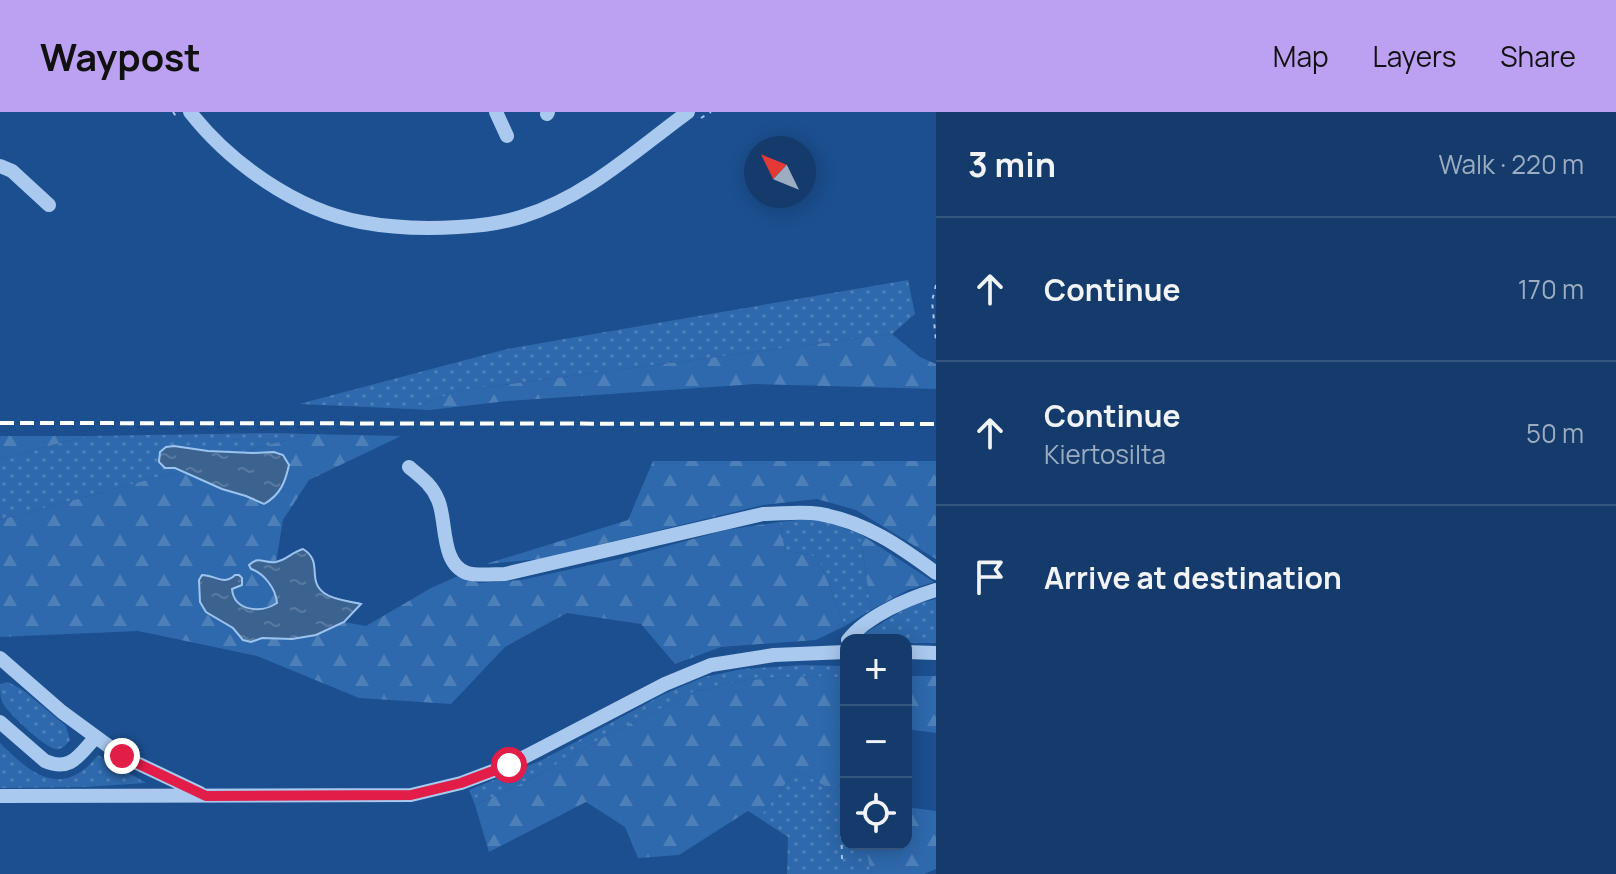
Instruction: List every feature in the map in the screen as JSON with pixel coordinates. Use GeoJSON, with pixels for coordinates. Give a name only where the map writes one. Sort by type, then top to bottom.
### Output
{"type":"FeatureCollection","features":[{"type":"Feature","properties":{"kind":"street"},"geometry":{"type":"LineString","coordinates":[[496,112],[507,136]]}},
{"type":"Feature","properties":{"kind":"street"},"geometry":{"type":"LineString","coordinates":[[185,117],[277,189],[358,222],[433,229],[476,226],[523,217],[561,201],[694,115]]}},
{"type":"Feature","properties":{"kind":"street"},"geometry":{"type":"LineString","coordinates":[[0,166],[12,171],[49,205]]}},
{"type":"Feature","properties":{"kind":"street"},"geometry":{"type":"LineString","coordinates":[[409,467],[430,485],[440,503],[448,550],[466,573],[505,574],[763,514],[800,513],[818,514],[871,530],[936,573]]}},
{"type":"Feature","properties":{"kind":"street"},"geometry":{"type":"LineString","coordinates":[[856,634],[863,625],[911,597],[936,590]]}},
{"type":"Feature","properties":{"kind":"street"},"geometry":{"type":"LineString","coordinates":[[0,796],[411,795],[461,783],[509,765],[665,684],[711,665],[840,648]]}},
{"type":"Feature","properties":{"kind":"street"},"geometry":{"type":"LineString","coordinates":[[912,652],[936,653]]}},
{"type":"Feature","properties":{"kind":"street"},"geometry":{"type":"LineString","coordinates":[[0,658],[95,738],[122,756],[206,796]]}},
{"type":"Feature","properties":{"kind":"street"},"geometry":{"type":"LineString","coordinates":[[0,722],[45,761],[53,764],[71,763],[95,738]]}},
{"type":"Feature","properties":{"kind":"path"},"geometry":{"type":"LineString","coordinates":[[173,112],[185,117]]}},
{"type":"Feature","properties":{"kind":"path"},"geometry":{"type":"LineString","coordinates":[[694,115],[711,112]]}},
{"type":"Feature","properties":{"kind":"path"},"geometry":{"type":"LineString","coordinates":[[936,285],[932,301],[936,341]]}},
{"type":"Feature","properties":{"kind":"path"},"geometry":{"type":"LineString","coordinates":[[842,850],[842,859]]}},
{"type":"Feature","properties":{"kind":"green space"},"geometry":{"type":"Polygon","coordinates":[[[908,280],[915,314],[892,334],[457,391],[411,409],[299,404],[507,349],[908,280]]]}},
{"type":"Feature","properties":{"kind":"green space"},"geometry":{"type":"Polygon","coordinates":[[[892,334],[920,357],[936,364],[936,389],[756,384],[411,409],[457,391],[892,334]]]}},
{"type":"Feature","properties":{"kind":"green space"},"geometry":{"type":"Polygon","coordinates":[[[309,434],[242,452],[175,446],[165,468],[180,471],[0,520],[0,459],[87,436],[309,434]]]}},
{"type":"Feature","properties":{"kind":"green space"},"geometry":{"type":"Polygon","coordinates":[[[309,434],[401,436],[309,480],[283,520],[276,562],[257,559],[251,569],[268,583],[277,603],[259,609],[239,605],[232,594],[235,575],[223,580],[199,580],[200,602],[206,612],[233,628],[243,640],[251,642],[262,638],[292,639],[316,635],[344,622],[366,626],[458,576],[479,583],[521,580],[623,558],[726,530],[780,522],[785,550],[818,557],[845,626],[816,640],[721,647],[675,664],[641,624],[567,613],[505,647],[451,704],[359,698],[257,656],[138,631],[0,637],[0,520],[180,471],[264,504],[253,453],[242,452],[309,434]]]}},
{"type":"Feature","properties":{"kind":"green space"},"geometry":{"type":"Polygon","coordinates":[[[0,436],[87,436],[0,459],[0,436]]]}},
{"type":"Feature","properties":{"kind":"green space"},"geometry":{"type":"Polygon","coordinates":[[[653,461],[936,461],[936,559],[856,510],[817,499],[763,505],[540,559],[486,564],[628,520],[653,461]]]}},
{"type":"Feature","properties":{"kind":"green space"},"geometry":{"type":"Polygon","coordinates":[[[806,519],[828,522],[860,534],[871,610],[845,626],[818,557],[785,550],[780,522],[806,519]]]}},
{"type":"Feature","properties":{"kind":"green space"},"geometry":{"type":"Polygon","coordinates":[[[860,534],[934,582],[908,590],[871,610],[860,534]]]}},
{"type":"Feature","properties":{"kind":"green space"},"geometry":{"type":"Polygon","coordinates":[[[936,599],[936,643],[912,643],[912,634],[864,634],[911,605],[936,599]]]}},
{"type":"Feature","properties":{"kind":"green space"},"geometry":{"type":"Polygon","coordinates":[[[840,666],[840,678],[810,676],[746,680],[695,691],[602,738],[533,778],[475,805],[469,790],[542,760],[664,694],[704,677],[742,669],[840,666]]]}},
{"type":"Feature","properties":{"kind":"green space"},"geometry":{"type":"Polygon","coordinates":[[[810,676],[840,678],[840,783],[836,792],[796,770],[759,818],[748,811],[679,855],[638,858],[625,827],[586,802],[489,852],[475,805],[533,778],[602,738],[695,691],[746,680],[810,676]]]}},
{"type":"Feature","properties":{"kind":"green space"},"geometry":{"type":"Polygon","coordinates":[[[912,676],[936,676],[936,733],[912,730],[912,676]]]}},
{"type":"Feature","properties":{"kind":"green space"},"geometry":{"type":"Polygon","coordinates":[[[8,682],[23,690],[66,726],[70,740],[62,748],[50,747],[11,714],[2,702],[0,693],[0,684],[8,682]]]}},
{"type":"Feature","properties":{"kind":"green space"},"geometry":{"type":"Polygon","coordinates":[[[0,743],[26,766],[46,777],[68,778],[82,771],[98,755],[146,783],[0,788],[0,743]]]}},
{"type":"Feature","properties":{"kind":"green space"},"geometry":{"type":"Polygon","coordinates":[[[796,770],[836,792],[840,783],[840,850],[866,850],[871,874],[787,874],[788,837],[759,818],[796,770]]]}},
{"type":"Feature","properties":{"kind":"green space"},"geometry":{"type":"Polygon","coordinates":[[[912,808],[936,811],[936,869],[924,874],[871,874],[866,850],[912,850],[912,808]]]}},
{"type":"Feature","properties":{"kind":"water"},"geometry":{"type":"Polygon","coordinates":[[[174,446],[208,451],[274,452],[283,455],[289,465],[281,488],[264,504],[175,468],[165,468],[159,462],[160,452],[174,446]]]}},
{"type":"Feature","properties":{"kind":"water"},"geometry":{"type":"Polygon","coordinates":[[[303,549],[313,559],[316,582],[324,593],[361,604],[344,622],[316,635],[292,639],[262,638],[251,642],[243,640],[233,628],[206,612],[200,602],[199,580],[202,575],[227,580],[239,575],[242,585],[232,589],[243,606],[264,609],[277,603],[272,587],[249,565],[259,560],[280,561],[303,549]]]}},
{"type":"Feature","properties":{"kind":"railway"},"geometry":{"type":"LineString","coordinates":[[0,423],[936,424]]}},
{"type":"Feature","properties":{"kind":"route"},"geometry":{"type":"LineString","coordinates":[[122,756],[206,796],[411,795],[461,783],[509,765]]}}]}
